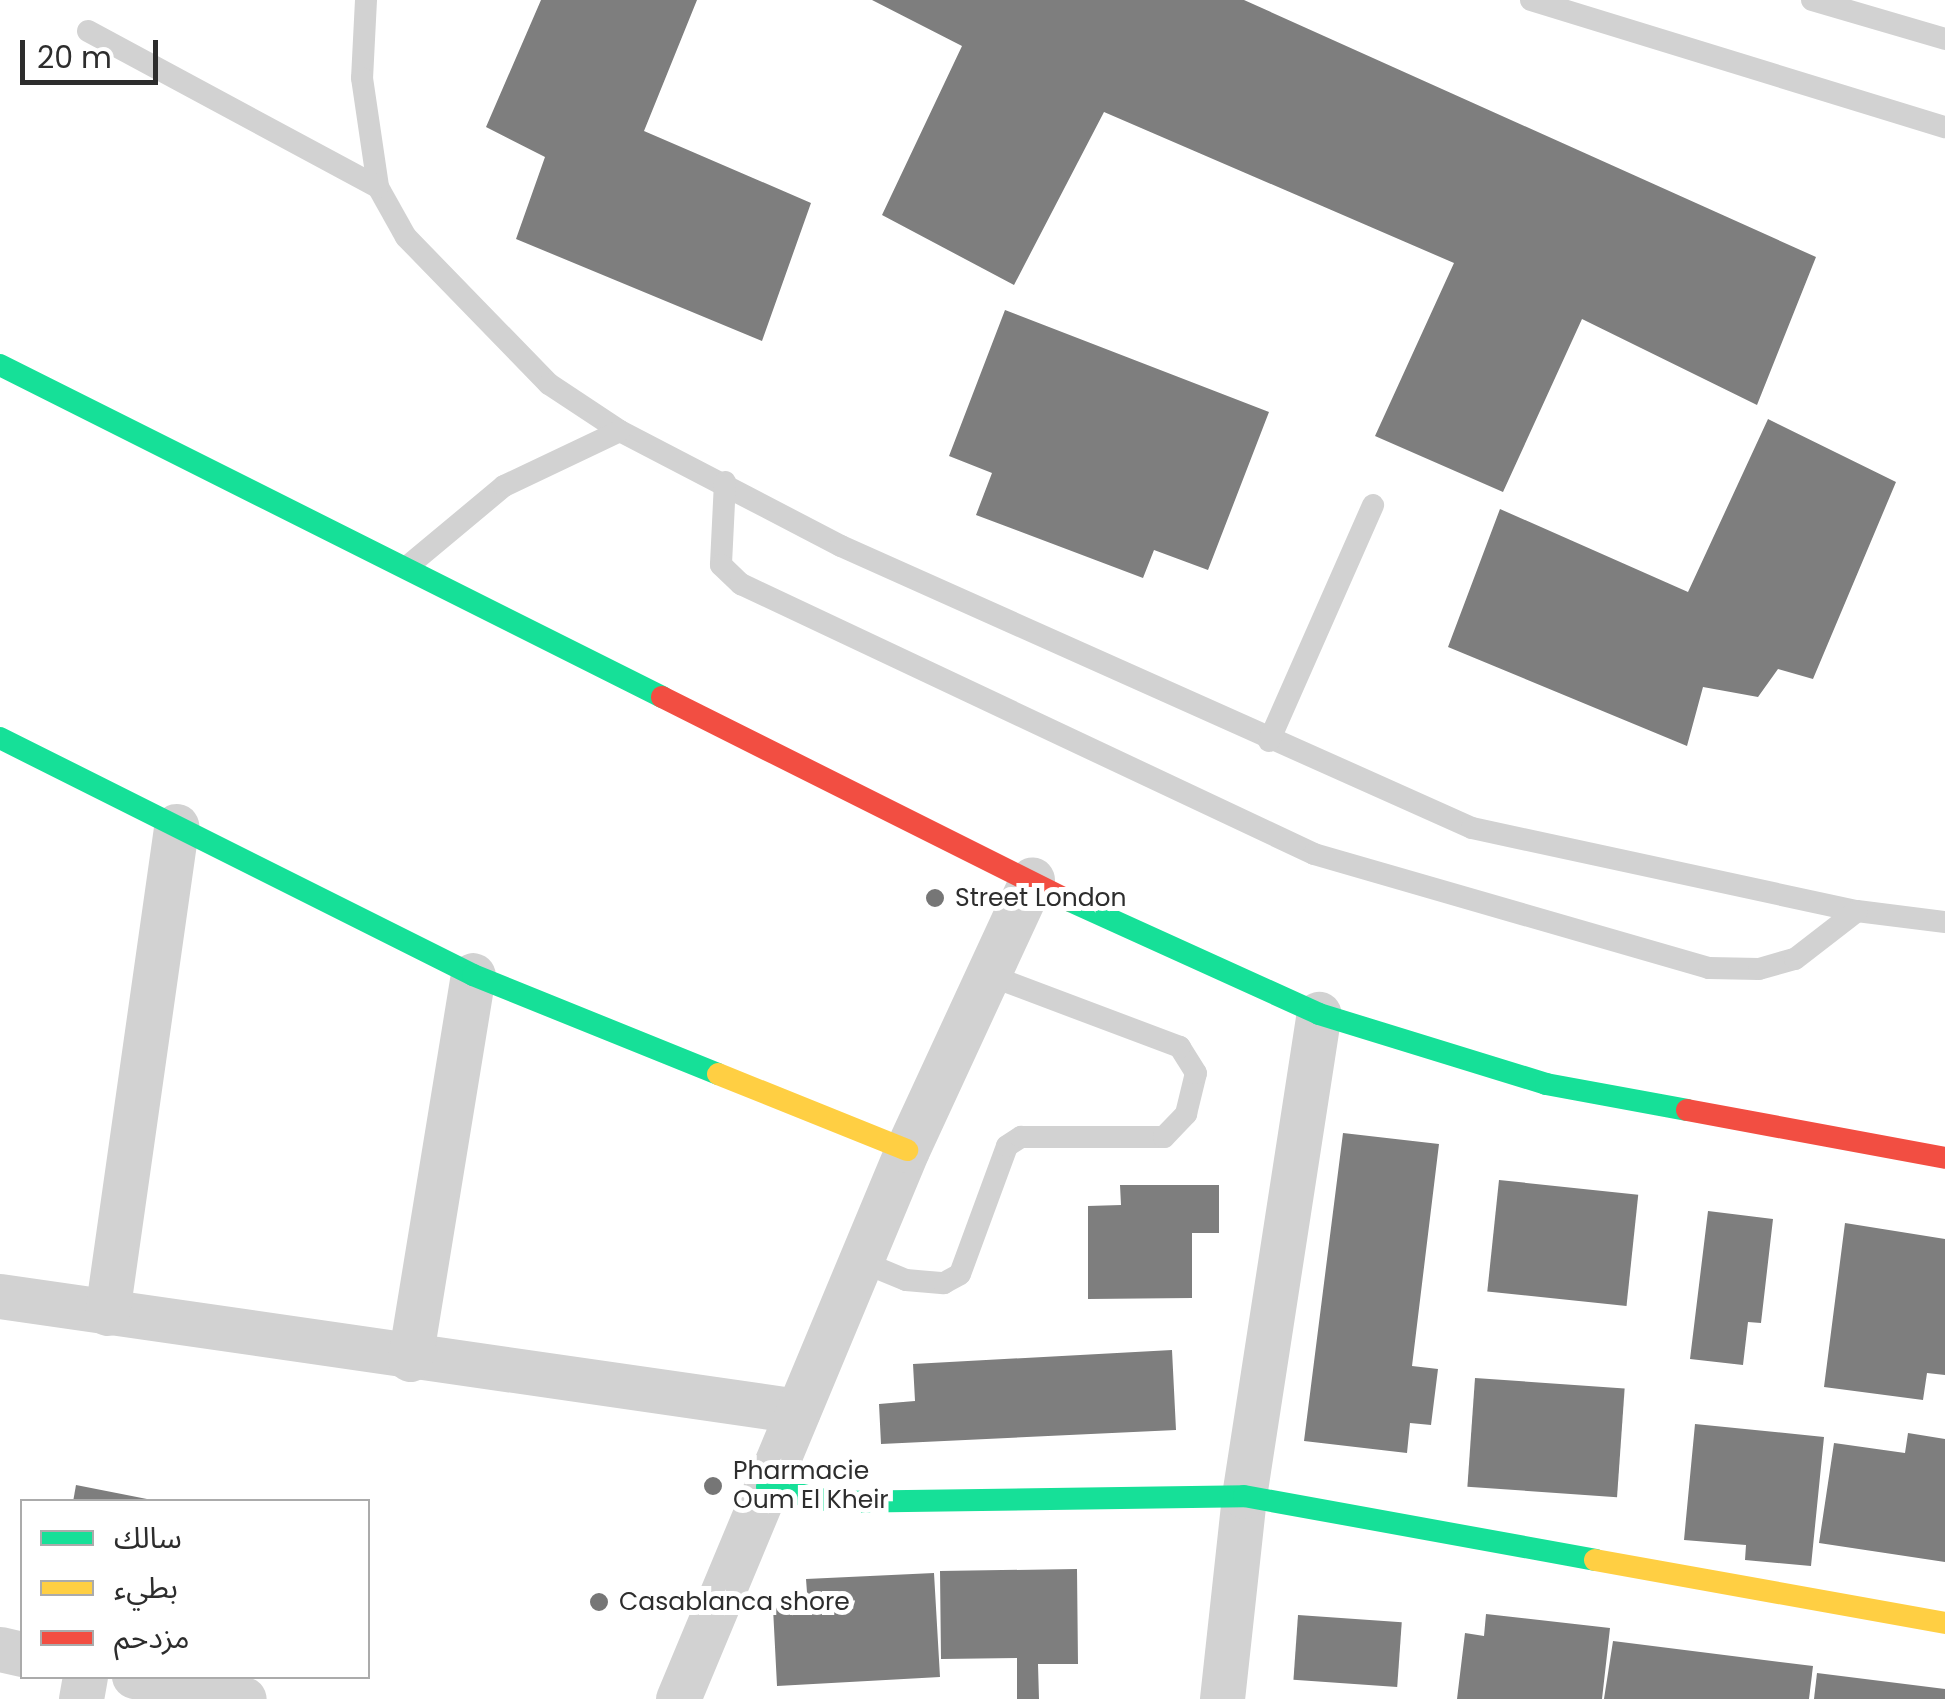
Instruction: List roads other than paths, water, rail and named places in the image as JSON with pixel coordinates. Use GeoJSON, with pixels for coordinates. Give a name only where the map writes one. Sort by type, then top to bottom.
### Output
{"type":"FeatureCollection","features":[{"type":"Feature","properties":{"kind":"street"},"geometry":{"type":"LineString","coordinates":[[0,365],[1182,957],[1319,1014],[1546,1084],[1945,1158]]}},
{"type":"Feature","properties":{"kind":"street"},"geometry":{"type":"LineString","coordinates":[[0,738],[473,975],[907,1150]]}},
{"type":"Feature","properties":{"kind":"street"},"geometry":{"type":"LineString","coordinates":[[107,1313],[176,826]]}},
{"type":"Feature","properties":{"kind":"street"},"geometry":{"type":"LineString","coordinates":[[678,1699],[907,1150],[1032,880]]}},
{"type":"Feature","properties":{"kind":"street"},"geometry":{"type":"LineString","coordinates":[[410,1359],[473,975]]}},
{"type":"Feature","properties":{"kind":"street"},"geometry":{"type":"LineString","coordinates":[[1222,1699],[1244,1496],[1319,1014]]}},
{"type":"Feature","properties":{"kind":"street"},"geometry":{"type":"LineString","coordinates":[[0,1296],[410,1359],[798,1411]]}},
{"type":"Feature","properties":{"kind":"street"},"geometry":{"type":"LineString","coordinates":[[768,1488],[834,1502],[1244,1496],[1945,1622]]}},
{"type":"Feature","properties":{"kind":"street"},"geometry":{"type":"LineString","coordinates":[[148,1679],[244,1699]]}},
{"type":"Feature","properties":{"kind":"lane"},"geometry":{"type":"LineString","coordinates":[[366,0],[362,78],[378,186],[406,236],[470,310],[548,384],[620,431],[726,482],[841,546],[1269,741],[1472,828],[1857,911],[1945,922]]}},
{"type":"Feature","properties":{"kind":"lane"},"geometry":{"type":"LineString","coordinates":[[1531,0],[1945,127]]}},
{"type":"Feature","properties":{"kind":"lane"},"geometry":{"type":"LineString","coordinates":[[1812,0],[1850,7],[1945,39]]}},
{"type":"Feature","properties":{"kind":"lane"},"geometry":{"type":"LineString","coordinates":[[88,31],[378,186]]}},
{"type":"Feature","properties":{"kind":"lane"},"geometry":{"type":"LineString","coordinates":[[406,568],[504,486],[620,431]]}},
{"type":"Feature","properties":{"kind":"lane"},"geometry":{"type":"LineString","coordinates":[[726,482],[721,565],[742,584],[1314,854],[1709,968],[1759,969],[1795,958],[1857,911]]}},
{"type":"Feature","properties":{"kind":"lane"},"geometry":{"type":"LineString","coordinates":[[1269,741],[1373,506]]}},
{"type":"Feature","properties":{"kind":"lane"},"geometry":{"type":"LineString","coordinates":[[860,1260],[906,1280],[944,1283],[960,1274],[1007,1146],[1020,1137],[1164,1136],[1186,1114],[1196,1073],[1180,1048],[988,975]]}},
{"type":"Feature","properties":{"kind":"place","name":"Street London"},"geometry":{"type":"Point","coordinates":[935,898]}},
{"type":"Feature","properties":{"kind":"place","name":"Pharmacie Oum El Kheir"},"geometry":{"type":"Point","coordinates":[713,1486]}},
{"type":"Feature","properties":{"kind":"place","name":"Casablanca shore"},"geometry":{"type":"Point","coordinates":[599,1602]}}]}
